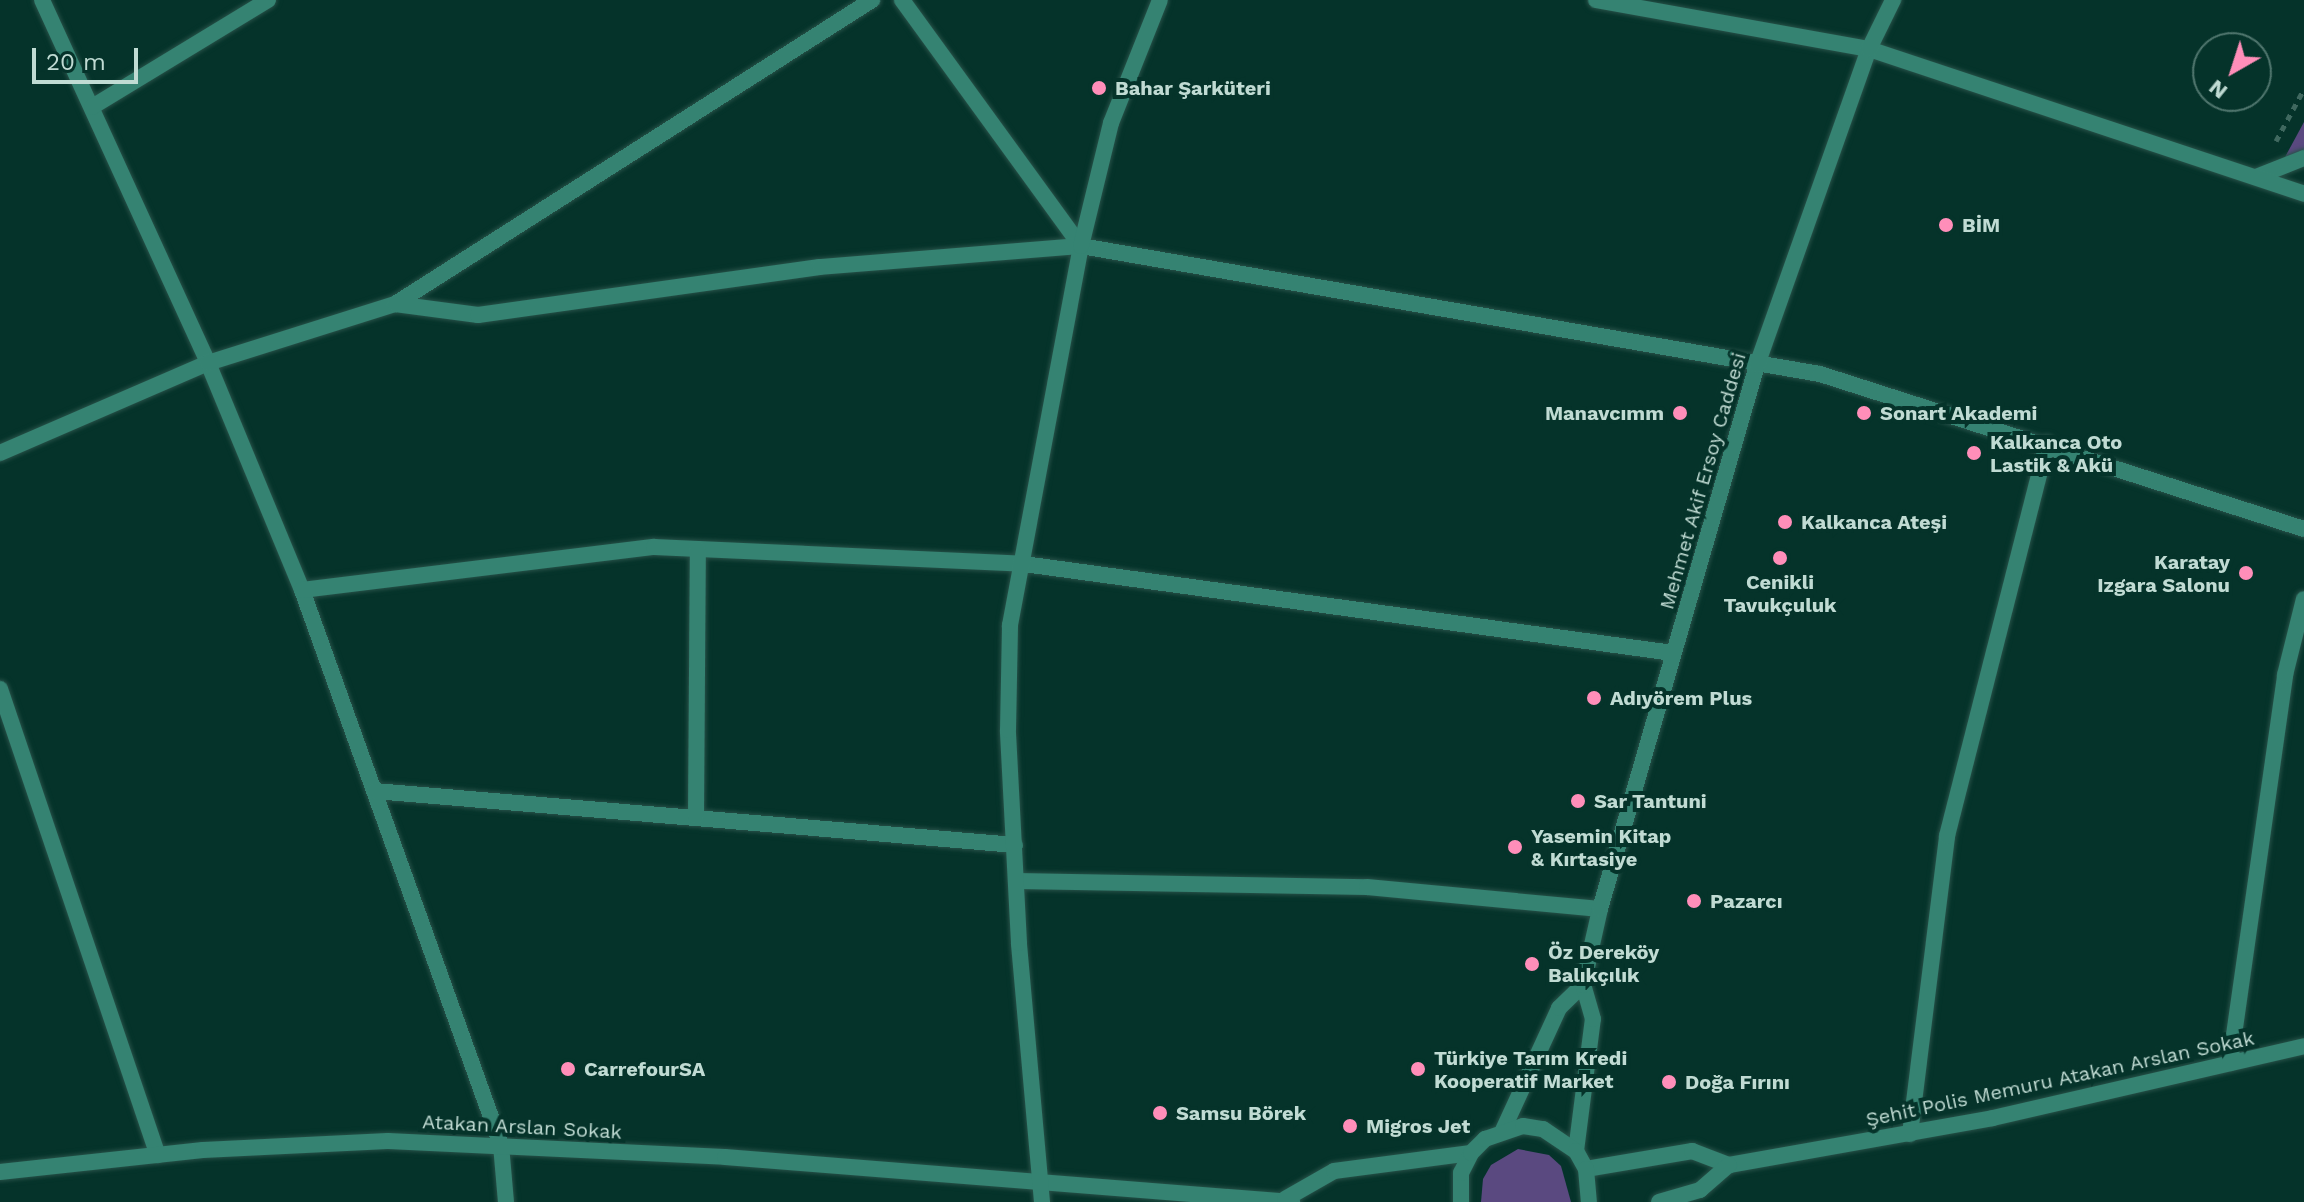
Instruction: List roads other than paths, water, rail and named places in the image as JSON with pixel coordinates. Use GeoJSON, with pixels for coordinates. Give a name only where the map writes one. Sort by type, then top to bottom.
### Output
{"type":"FeatureCollection","features":[{"type":"Feature","properties":{"kind":"street"},"geometry":{"type":"LineString","coordinates":[[42,0],[208,363],[302,590],[501,1145],[506,1202]]}},
{"type":"Feature","properties":{"kind":"street"},"geometry":{"type":"LineString","coordinates":[[92,107],[268,0]]}},
{"type":"Feature","properties":{"kind":"street"},"geometry":{"type":"LineString","coordinates":[[0,453],[208,363],[395,304],[872,0]]}},
{"type":"Feature","properties":{"kind":"street"},"geometry":{"type":"LineString","coordinates":[[902,0],[1081,246]]}},
{"type":"Feature","properties":{"kind":"street"},"geometry":{"type":"LineString","coordinates":[[1042,1194],[1016,881],[1008,730],[1010,625],[1024,564],[1081,246],[1111,123],[1160,0]]}},
{"type":"Feature","properties":{"kind":"street"},"geometry":{"type":"LineString","coordinates":[[1596,0],[1869,49],[2304,194]]}},
{"type":"Feature","properties":{"kind":"street","name":"Mehmet Akif Ersoy Caddesi"},"geometry":{"type":"LineString","coordinates":[[1583,985],[1600,909],[1757,365],[1869,49],[1893,0]]}},
{"type":"Feature","properties":{"kind":"street"},"geometry":{"type":"LineString","coordinates":[[2256,177],[2304,158]]}},
{"type":"Feature","properties":{"kind":"street"},"geometry":{"type":"LineString","coordinates":[[395,304],[478,315],[820,267],[1081,246],[1820,374],[2047,444],[2304,529]]}},
{"type":"Feature","properties":{"kind":"street"},"geometry":{"type":"LineString","coordinates":[[1910,1134],[1947,836],[2047,444]]}},
{"type":"Feature","properties":{"kind":"street"},"geometry":{"type":"LineString","coordinates":[[302,590],[654,547],[698,549],[1024,564],[1673,653]]}},
{"type":"Feature","properties":{"kind":"street"},"geometry":{"type":"LineString","coordinates":[[696,816],[698,549]]}},
{"type":"Feature","properties":{"kind":"street"},"geometry":{"type":"LineString","coordinates":[[2230,1063],[2285,675],[2304,599]]}},
{"type":"Feature","properties":{"kind":"street"},"geometry":{"type":"LineString","coordinates":[[0,689],[158,1155]]}},
{"type":"Feature","properties":{"kind":"street"},"geometry":{"type":"LineString","coordinates":[[375,791],[1015,845]]}},
{"type":"Feature","properties":{"kind":"street"},"geometry":{"type":"LineString","coordinates":[[1016,881],[1367,887],[1600,909]]}},
{"type":"Feature","properties":{"kind":"street"},"geometry":{"type":"LineString","coordinates":[[1461,1202],[1461,1173],[1471,1153],[1503,1130],[1559,1008],[1583,985],[1593,1019],[1576,1151]]}},
{"type":"Feature","properties":{"kind":"street","name":"Şehit Polis Memuru Atakan Arslan Sokak"},"geometry":{"type":"LineString","coordinates":[[1729,1165],[1910,1134],[2304,1046]]}},
{"type":"Feature","properties":{"kind":"street"},"geometry":{"type":"LineString","coordinates":[[1503,1130],[1543,1129],[1576,1151],[1586,1169],[1589,1202]]}},
{"type":"Feature","properties":{"kind":"street","name":"Atakan Arslan Sokak"},"geometry":{"type":"LineString","coordinates":[[0,1172],[158,1155],[388,1141],[725,1157],[1042,1194],[1288,1200]]}},
{"type":"Feature","properties":{"kind":"street"},"geometry":{"type":"LineString","coordinates":[[1586,1169],[1692,1151],[1729,1165],[1700,1190],[1659,1202]]}},
{"type":"Feature","properties":{"kind":"street"},"geometry":{"type":"LineString","coordinates":[[1288,1200],[1334,1171],[1471,1153]]}},
{"type":"Feature","properties":{"kind":"place","name":"Bahar Şarküteri"},"geometry":{"type":"Point","coordinates":[1099,88]}},
{"type":"Feature","properties":{"kind":"place","name":"BİM"},"geometry":{"type":"Point","coordinates":[1946,225]}},
{"type":"Feature","properties":{"kind":"place","name":"Manavcımm"},"geometry":{"type":"Point","coordinates":[1680,413]}},
{"type":"Feature","properties":{"kind":"place","name":"Sonart Akademi"},"geometry":{"type":"Point","coordinates":[1864,413]}},
{"type":"Feature","properties":{"kind":"place","name":"Kalkanca Oto Lastik & Akü"},"geometry":{"type":"Point","coordinates":[1974,453]}},
{"type":"Feature","properties":{"kind":"place","name":"Kalkanca Ateşi"},"geometry":{"type":"Point","coordinates":[1785,522]}},
{"type":"Feature","properties":{"kind":"place","name":"Cenikli Tavukçuluk"},"geometry":{"type":"Point","coordinates":[1780,558]}},
{"type":"Feature","properties":{"kind":"place","name":"Karatay Izgara Salonu"},"geometry":{"type":"Point","coordinates":[2246,573]}},
{"type":"Feature","properties":{"kind":"place","name":"Adıyörem Plus"},"geometry":{"type":"Point","coordinates":[1594,698]}},
{"type":"Feature","properties":{"kind":"place","name":"Sar Tantuni"},"geometry":{"type":"Point","coordinates":[1578,801]}},
{"type":"Feature","properties":{"kind":"place","name":"Yasemin Kitap & Kırtasiye"},"geometry":{"type":"Point","coordinates":[1515,847]}},
{"type":"Feature","properties":{"kind":"place","name":"Pazarcı"},"geometry":{"type":"Point","coordinates":[1694,901]}},
{"type":"Feature","properties":{"kind":"place","name":"Öz Dereköy Balıkçılık"},"geometry":{"type":"Point","coordinates":[1532,964]}},
{"type":"Feature","properties":{"kind":"place","name":"CarrefourSA"},"geometry":{"type":"Point","coordinates":[568,1069]}},
{"type":"Feature","properties":{"kind":"place","name":"Türkiye Tarım Kredi Kooperatif Market"},"geometry":{"type":"Point","coordinates":[1418,1069]}},
{"type":"Feature","properties":{"kind":"place","name":"Doğa Fırını"},"geometry":{"type":"Point","coordinates":[1669,1082]}},
{"type":"Feature","properties":{"kind":"place","name":"Samsu Börek"},"geometry":{"type":"Point","coordinates":[1160,1113]}},
{"type":"Feature","properties":{"kind":"place","name":"Migros Jet"},"geometry":{"type":"Point","coordinates":[1350,1126]}}]}
